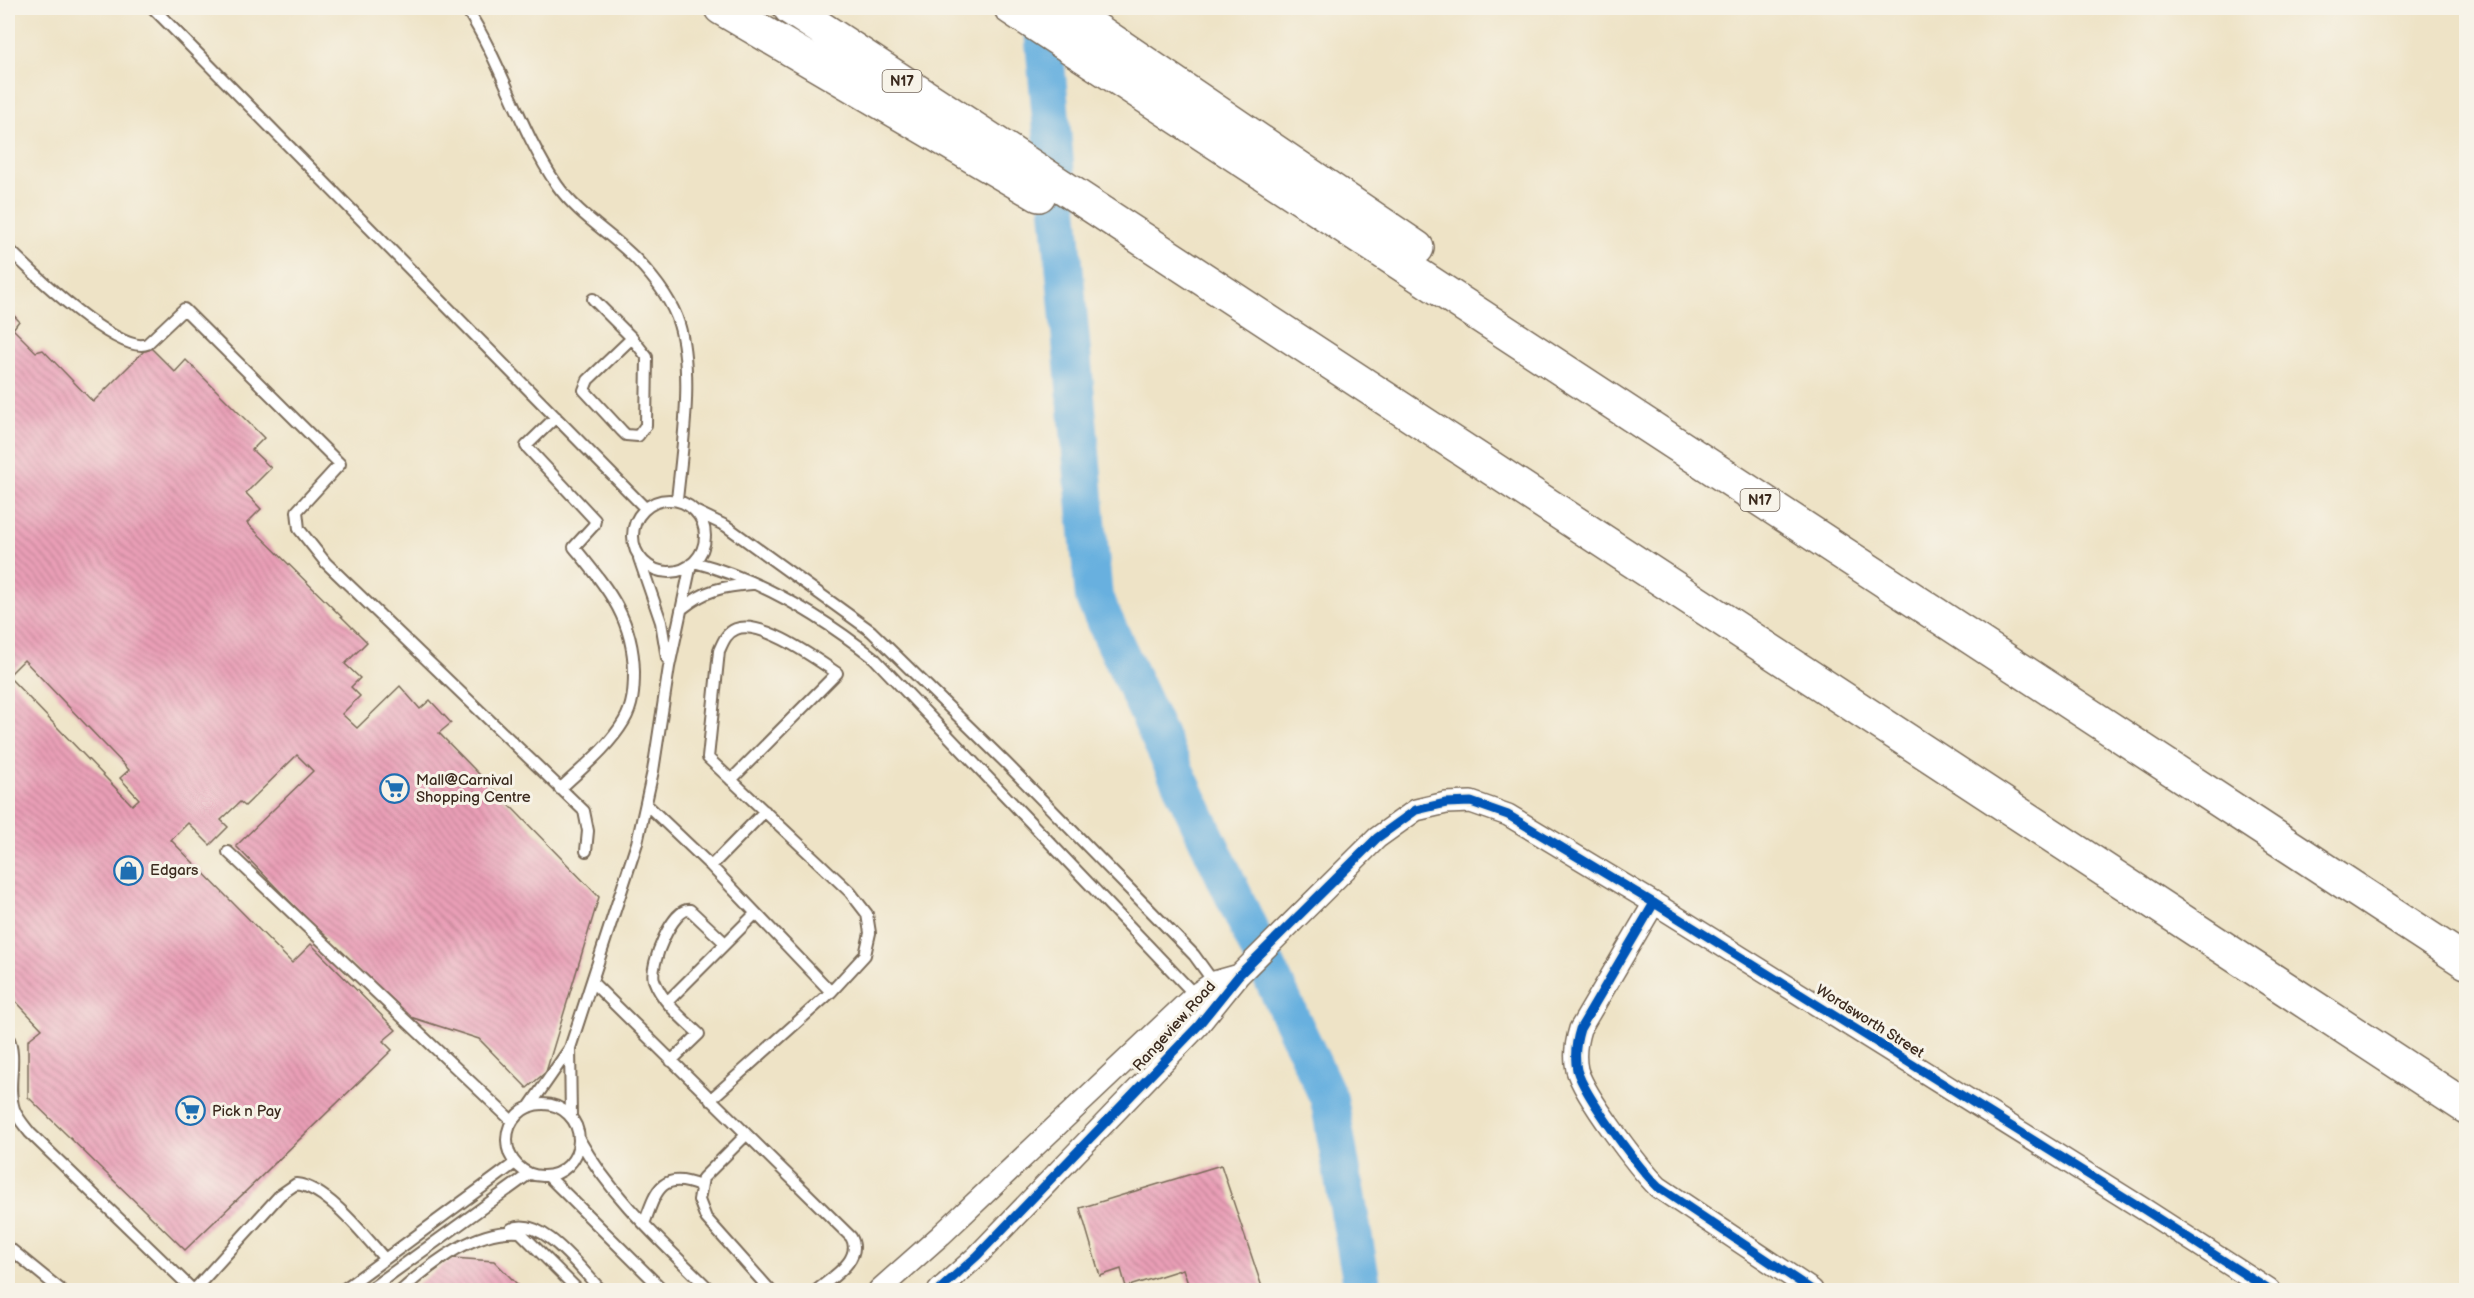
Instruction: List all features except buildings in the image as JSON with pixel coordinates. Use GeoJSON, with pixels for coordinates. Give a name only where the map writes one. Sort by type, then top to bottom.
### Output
{"type":"FeatureCollection","features":[{"type":"Feature","properties":{"kind":"highway"},"geometry":{"type":"LineString","coordinates":[[721,8],[1023,186],[1077,205]]}},
{"type":"Feature","properties":{"kind":"highway","name":"N17"},"geometry":{"type":"LineString","coordinates":[[790,8],[1015,154],[1077,205],[1289,334],[2466,1107]]}},
{"type":"Feature","properties":{"kind":"highway","name":"N17"},"geometry":{"type":"LineString","coordinates":[[1011,8],[1059,22],[2176,773],[2466,962]]}},
{"type":"Feature","properties":{"kind":"street","name":"Wordsworth Street"},"geometry":{"type":"LineString","coordinates":[[1446,803],[1471,802],[1489,806],[1654,903],[2269,1290]]}},
{"type":"Feature","properties":{"kind":"street","name":"Rangeview Road"},"geometry":{"type":"LineString","coordinates":[[879,1290],[941,1235],[1195,995],[1218,989],[1239,975],[1391,825],[1416,810],[1446,803]]}},
{"type":"Feature","properties":{"kind":"street"},"geometry":{"type":"LineString","coordinates":[[1654,903],[1580,1029],[1576,1049],[1580,1078],[1640,1167],[1658,1187],[1812,1290]]}},
{"type":"Feature","properties":{"kind":"street","name":"Rangeview Road"},"geometry":{"type":"LineString","coordinates":[[939,1290],[977,1256],[1209,1013],[1218,989]]}},
{"type":"Feature","properties":{"kind":"lane"},"geometry":{"type":"LineString","coordinates":[[153,8],[645,508]]}},
{"type":"Feature","properties":{"kind":"lane"},"geometry":{"type":"LineString","coordinates":[[466,8],[558,186],[635,258],[674,309],[682,336],[685,371],[684,428],[677,500]]}},
{"type":"Feature","properties":{"kind":"lane"},"geometry":{"type":"LineString","coordinates":[[8,248],[49,288],[93,322],[130,345],[147,344],[184,309],[339,464],[296,513],[299,529],[319,555],[584,811],[588,831],[586,851]]}},
{"type":"Feature","properties":{"kind":"lane"},"geometry":{"type":"LineString","coordinates":[[593,299],[632,338],[647,359],[646,425],[638,436],[626,435],[584,390],[588,380],[632,338]]}},
{"type":"Feature","properties":{"kind":"lane"},"geometry":{"type":"LineString","coordinates":[[556,417],[525,446],[595,520],[594,525],[574,547],[610,591],[622,613],[634,648],[634,695],[624,721],[603,748],[560,789]]}},
{"type":"Feature","properties":{"kind":"lane"},"geometry":{"type":"LineString","coordinates":[[669,668],[661,622],[637,552],[633,529],[645,508],[666,500],[677,500],[726,526],[871,631],[1006,763],[1194,955],[1218,989]]}},
{"type":"Feature","properties":{"kind":"lane"},"geometry":{"type":"LineString","coordinates":[[637,552],[649,566],[657,570],[675,572],[693,563],[701,554],[705,532],[697,512]]}},
{"type":"Feature","properties":{"kind":"lane"},"geometry":{"type":"LineString","coordinates":[[693,563],[715,567],[755,584],[844,634],[874,658],[1195,995],[1209,1013]]}},
{"type":"Feature","properties":{"kind":"lane"},"geometry":{"type":"LineString","coordinates":[[579,1138],[578,1149],[567,1168],[548,1176],[530,1174],[515,1163],[507,1142],[512,1121],[529,1107],[570,1048],[637,843],[646,804],[669,668],[693,563]]}},
{"type":"Feature","properties":{"kind":"lane"},"geometry":{"type":"LineString","coordinates":[[683,608],[700,594],[722,586],[755,584]]}},
{"type":"Feature","properties":{"kind":"lane"},"geometry":{"type":"LineString","coordinates":[[710,1100],[831,992],[865,955],[870,940],[870,921],[850,892],[765,811],[731,780],[708,758],[719,651],[725,637],[735,629],[748,627],[799,648],[837,673],[731,780]]}},
{"type":"Feature","properties":{"kind":"lane"},"geometry":{"type":"LineString","coordinates":[[646,804],[711,866],[831,992]]}},
{"type":"Feature","properties":{"kind":"lane"},"geometry":{"type":"LineString","coordinates":[[711,866],[765,811]]}},
{"type":"Feature","properties":{"kind":"lane"},"geometry":{"type":"LineString","coordinates":[[228,852],[512,1121]]}},
{"type":"Feature","properties":{"kind":"lane"},"geometry":{"type":"LineString","coordinates":[[671,1061],[699,1035],[667,1002],[654,980],[653,971],[672,920],[687,909],[724,942]]}},
{"type":"Feature","properties":{"kind":"lane"},"geometry":{"type":"LineString","coordinates":[[667,1002],[724,942],[755,914]]}},
{"type":"Feature","properties":{"kind":"lane"},"geometry":{"type":"LineString","coordinates":[[592,982],[854,1242],[854,1256],[817,1290]]}},
{"type":"Feature","properties":{"kind":"lane"},"geometry":{"type":"LineString","coordinates":[[8,1037],[11,1047],[12,1102],[16,1115],[30,1133],[194,1290],[289,1187],[296,1184],[311,1187],[345,1216],[384,1258]]}},
{"type":"Feature","properties":{"kind":"lane"},"geometry":{"type":"LineString","coordinates":[[570,1048],[571,1117],[594,1166],[644,1224],[710,1290]]}},
{"type":"Feature","properties":{"kind":"lane"},"geometry":{"type":"LineString","coordinates":[[529,1107],[551,1105],[571,1117]]}},
{"type":"Feature","properties":{"kind":"lane"},"geometry":{"type":"LineString","coordinates":[[746,1135],[706,1173],[700,1186],[699,1200],[706,1218],[770,1290]]}},
{"type":"Feature","properties":{"kind":"lane"},"geometry":{"type":"LineString","coordinates":[[348,1289],[384,1258],[515,1163]]}},
{"type":"Feature","properties":{"kind":"lane"},"geometry":{"type":"LineString","coordinates":[[369,1290],[530,1174]]}},
{"type":"Feature","properties":{"kind":"lane"},"geometry":{"type":"LineString","coordinates":[[548,1176],[661,1290]]}},
{"type":"Feature","properties":{"kind":"lane"},"geometry":{"type":"LineString","coordinates":[[644,1224],[653,1200],[665,1183],[673,1179],[685,1180],[700,1186]]}},
{"type":"Feature","properties":{"kind":"lane"},"geometry":{"type":"LineString","coordinates":[[402,1290],[432,1265],[488,1233],[507,1230],[519,1225],[534,1227],[551,1239],[601,1290]]}},
{"type":"Feature","properties":{"kind":"lane"},"geometry":{"type":"LineString","coordinates":[[507,1230],[520,1232],[578,1290]]}},
{"type":"Feature","properties":{"kind":"lane"},"geometry":{"type":"LineString","coordinates":[[8,1247],[61,1290]]}},
{"type":"Feature","properties":{"kind":"waterway"},"geometry":{"type":"LineString","coordinates":[[1041,8],[1094,598],[1329,1099],[1363,1290]]}},
{"type":"Feature","properties":{"kind":"cycle path"},"geometry":{"type":"LineString","coordinates":[[939,1290],[977,1256],[1198,1026],[1239,975],[1377,838],[1416,810],[1446,803],[1471,802],[1508,815],[1654,903],[2269,1290]]}},
{"type":"Feature","properties":{"kind":"cycle path"},"geometry":{"type":"LineString","coordinates":[[1654,903],[1580,1029],[1576,1049],[1577,1070],[1590,1096],[1613,1130],[1658,1187],[1812,1290]]}},
{"type":"Feature","properties":{"kind":"place","name":"Mall@Carnival Shopping Centre"},"geometry":{"type":"Point","coordinates":[395,789]}},
{"type":"Feature","properties":{"kind":"place","name":"Edgars"},"geometry":{"type":"Point","coordinates":[129,870]}},
{"type":"Feature","properties":{"kind":"place","name":"Pick n Pay"},"geometry":{"type":"Point","coordinates":[191,1111]}}]}
